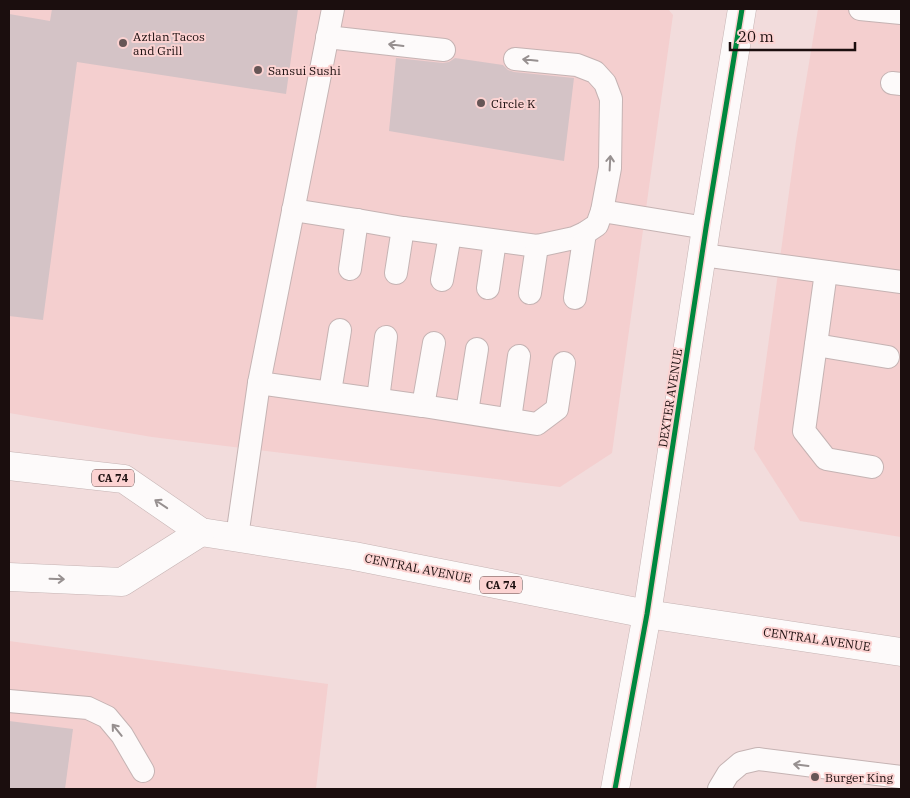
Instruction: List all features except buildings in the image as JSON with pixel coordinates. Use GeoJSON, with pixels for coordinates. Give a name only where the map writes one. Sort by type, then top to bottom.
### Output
{"type":"FeatureCollection","features":[{"type":"Feature","properties":{"kind":"main road","name":"DEXTER AVENUE"},"geometry":{"type":"LineString","coordinates":[[615,789],[647,614],[704,241],[742,9]]}},
{"type":"Feature","properties":{"kind":"main road","name":"CENTRAL AVENUE"},"geometry":{"type":"LineString","coordinates":[[9,466],[124,479],[201,532],[354,556],[647,614],[901,652]]}},
{"type":"Feature","properties":{"kind":"main road"},"geometry":{"type":"LineString","coordinates":[[9,577],[122,582],[201,532]]}},
{"type":"Feature","properties":{"kind":"lane"},"geometry":{"type":"LineString","coordinates":[[237,537],[259,383],[333,9]]}},
{"type":"Feature","properties":{"kind":"lane"},"geometry":{"type":"LineString","coordinates":[[860,9],[901,13]]}},
{"type":"Feature","properties":{"kind":"lane"},"geometry":{"type":"LineString","coordinates":[[327,37],[444,50]]}},
{"type":"Feature","properties":{"kind":"lane"},"geometry":{"type":"LineString","coordinates":[[292,210],[450,235],[537,246],[574,238],[597,225],[602,211],[610,168],[611,99],[605,83],[595,72],[577,65],[515,59]]}},
{"type":"Feature","properties":{"kind":"lane"},"geometry":{"type":"LineString","coordinates":[[602,211],[704,241],[826,272],[901,282]]}},
{"type":"Feature","properties":{"kind":"lane"},"geometry":{"type":"LineString","coordinates":[[350,269],[357,220]]}},
{"type":"Feature","properties":{"kind":"lane"},"geometry":{"type":"LineString","coordinates":[[396,273],[403,228]]}},
{"type":"Feature","properties":{"kind":"lane"},"geometry":{"type":"LineString","coordinates":[[575,298],[585,233]]}},
{"type":"Feature","properties":{"kind":"lane"},"geometry":{"type":"LineString","coordinates":[[442,280],[450,235]]}},
{"type":"Feature","properties":{"kind":"lane"},"geometry":{"type":"LineString","coordinates":[[488,288],[494,241]]}},
{"type":"Feature","properties":{"kind":"lane"},"geometry":{"type":"LineString","coordinates":[[530,293],[537,246]]}},
{"type":"Feature","properties":{"kind":"lane"},"geometry":{"type":"LineString","coordinates":[[826,272],[804,431],[826,459],[872,467]]}},
{"type":"Feature","properties":{"kind":"lane"},"geometry":{"type":"LineString","coordinates":[[330,392],[340,330]]}},
{"type":"Feature","properties":{"kind":"lane"},"geometry":{"type":"LineString","coordinates":[[378,399],[386,337]]}},
{"type":"Feature","properties":{"kind":"lane"},"geometry":{"type":"LineString","coordinates":[[423,406],[434,343]]}},
{"type":"Feature","properties":{"kind":"lane"},"geometry":{"type":"LineString","coordinates":[[816,345],[888,356]]}},
{"type":"Feature","properties":{"kind":"lane"},"geometry":{"type":"LineString","coordinates":[[467,412],[477,349]]}},
{"type":"Feature","properties":{"kind":"lane"},"geometry":{"type":"LineString","coordinates":[[510,419],[519,356]]}},
{"type":"Feature","properties":{"kind":"lane"},"geometry":{"type":"LineString","coordinates":[[259,383],[467,412],[537,424],[557,409],[564,363]]}},
{"type":"Feature","properties":{"kind":"lane"},"geometry":{"type":"LineString","coordinates":[[9,702],[88,708],[107,717],[122,735],[144,771]]}},
{"type":"Feature","properties":{"kind":"lane"},"geometry":{"type":"LineString","coordinates":[[719,789],[728,774],[741,763],[758,759],[901,777]]}},
{"type":"Feature","properties":{"kind":"shaded area"},"geometry":{"type":"Polygon","coordinates":[[[9,9],[668,9],[673,15],[612,453],[560,487],[152,437],[9,413],[9,9]]]}},
{"type":"Feature","properties":{"kind":"shaded area"},"geometry":{"type":"Polygon","coordinates":[[[818,9],[901,9],[901,537],[800,521],[754,449],[796,141],[818,9]]]}},
{"type":"Feature","properties":{"kind":"shaded area"},"geometry":{"type":"Polygon","coordinates":[[[9,641],[328,684],[316,789],[9,789],[9,641]]]}},
{"type":"Feature","properties":{"kind":"cycle path"},"geometry":{"type":"LineString","coordinates":[[615,789],[647,614],[706,228],[742,9]]}},
{"type":"Feature","properties":{"kind":"place","name":"Aztlan Tacos and Grill"},"geometry":{"type":"Point","coordinates":[123,43]}},
{"type":"Feature","properties":{"kind":"place","name":"Sansui Sushi"},"geometry":{"type":"Point","coordinates":[258,70]}},
{"type":"Feature","properties":{"kind":"place","name":"Circle K"},"geometry":{"type":"Point","coordinates":[481,103]}},
{"type":"Feature","properties":{"kind":"place","name":"Burger King"},"geometry":{"type":"Point","coordinates":[815,777]}}]}
